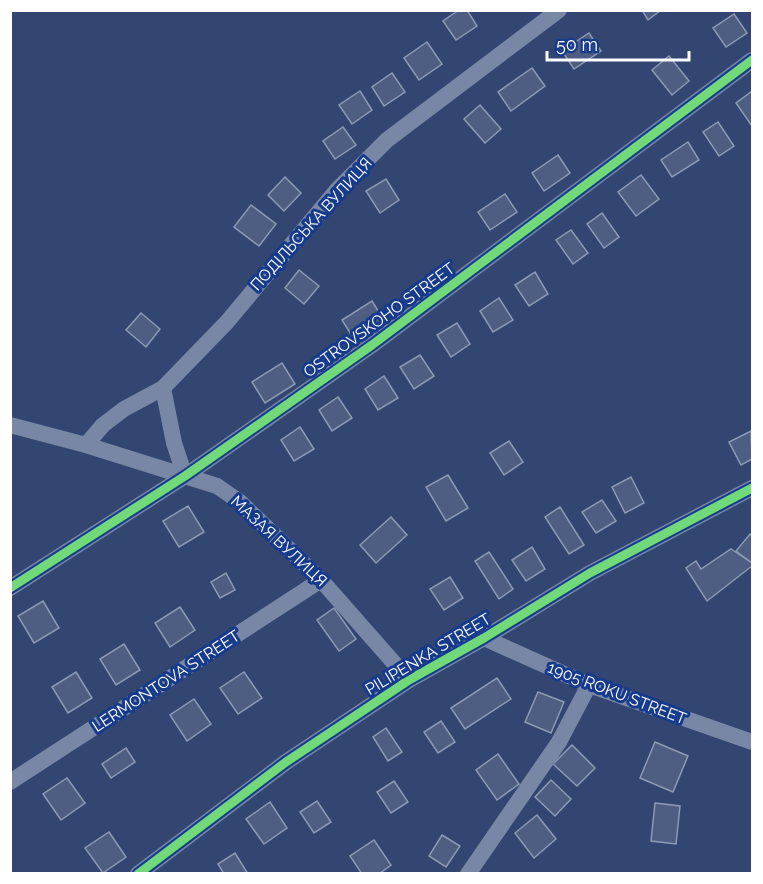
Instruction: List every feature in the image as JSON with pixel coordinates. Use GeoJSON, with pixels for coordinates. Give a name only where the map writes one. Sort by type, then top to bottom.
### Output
{"type":"FeatureCollection","features":[{"type":"Feature","properties":{"kind":"street","name":"ПОДІЛЬСЬКА ВУЛИЦЯ"},"geometry":{"type":"LineString","coordinates":[[86,445],[104,425],[124,409],[163,388],[226,321],[336,191],[387,141],[559,10]]}},
{"type":"Feature","properties":{"kind":"street","name":"OSTROVSKOHO STREET"},"geometry":{"type":"LineString","coordinates":[[10,588],[185,476],[441,295],[753,60]]}},
{"type":"Feature","properties":{"kind":"street"},"geometry":{"type":"LineString","coordinates":[[163,388],[174,443],[185,476]]}},
{"type":"Feature","properties":{"kind":"street","name":"МАЗАЯ ВУЛИЦЯ"},"geometry":{"type":"LineString","coordinates":[[10,424],[218,486],[240,502],[321,580],[409,680]]}},
{"type":"Feature","properties":{"kind":"street","name":"PILIPENKA STREET"},"geometry":{"type":"LineString","coordinates":[[138,873],[286,762],[409,680],[484,638],[590,573],[753,488]]}},
{"type":"Feature","properties":{"kind":"street","name":"LERMONTOVA STREET"},"geometry":{"type":"LineString","coordinates":[[10,782],[321,580]]}},
{"type":"Feature","properties":{"kind":"street","name":"1905 ROKU STREET"},"geometry":{"type":"LineString","coordinates":[[484,638],[589,685],[753,742]]}},
{"type":"Feature","properties":{"kind":"street"},"geometry":{"type":"LineString","coordinates":[[468,873],[559,742],[589,685]]}},
{"type":"Feature","properties":{"kind":"building"},"geometry":{"type":"Polygon","coordinates":[[[459,10],[467,10],[477,26],[456,40],[443,21],[459,10]]]}},
{"type":"Feature","properties":{"kind":"building"},"geometry":{"type":"Polygon","coordinates":[[[642,10],[661,10],[648,20],[642,10]]]}},
{"type":"Feature","properties":{"kind":"building"},"geometry":{"type":"Polygon","coordinates":[[[734,14],[747,33],[726,47],[713,28],[734,14]]]}},
{"type":"Feature","properties":{"kind":"building"},"geometry":{"type":"Polygon","coordinates":[[[589,33],[601,51],[574,69],[562,51],[589,33]]]}},
{"type":"Feature","properties":{"kind":"building"},"geometry":{"type":"Polygon","coordinates":[[[427,42],[442,64],[419,80],[404,58],[427,42]]]}},
{"type":"Feature","properties":{"kind":"building"},"geometry":{"type":"Polygon","coordinates":[[[669,56],[689,81],[672,95],[652,70],[669,56]]]}},
{"type":"Feature","properties":{"kind":"building"},"geometry":{"type":"Polygon","coordinates":[[[532,68],[545,86],[511,111],[498,92],[532,68]]]}},
{"type":"Feature","properties":{"kind":"building"},"geometry":{"type":"Polygon","coordinates":[[[392,73],[405,92],[384,106],[372,87],[392,73]]]}},
{"type":"Feature","properties":{"kind":"building"},"geometry":{"type":"Polygon","coordinates":[[[360,91],[372,110],[352,124],[339,105],[360,91]]]}},
{"type":"Feature","properties":{"kind":"building"},"geometry":{"type":"Polygon","coordinates":[[[751,92],[752,94],[752,126],[736,103],[751,92]]]}},
{"type":"Feature","properties":{"kind":"building"},"geometry":{"type":"Polygon","coordinates":[[[480,105],[501,129],[485,143],[464,119],[480,105]]]}},
{"type":"Feature","properties":{"kind":"building"},"geometry":{"type":"Polygon","coordinates":[[[718,122],[734,146],[719,156],[703,132],[718,122]]]}},
{"type":"Feature","properties":{"kind":"building"},"geometry":{"type":"Polygon","coordinates":[[[343,127],[356,145],[335,159],[323,141],[343,127]]]}},
{"type":"Feature","properties":{"kind":"building"},"geometry":{"type":"Polygon","coordinates":[[[688,142],[699,160],[672,177],[661,160],[688,142]]]}},
{"type":"Feature","properties":{"kind":"building"},"geometry":{"type":"Polygon","coordinates":[[[558,155],[570,173],[544,191],[532,173],[558,155]]]}},
{"type":"Feature","properties":{"kind":"building"},"geometry":{"type":"Polygon","coordinates":[[[641,175],[659,199],[636,216],[618,192],[641,175]]]}},
{"type":"Feature","properties":{"kind":"building"},"geometry":{"type":"Polygon","coordinates":[[[285,177],[301,193],[284,211],[268,195],[285,177]]]}},
{"type":"Feature","properties":{"kind":"building"},"geometry":{"type":"Polygon","coordinates":[[[386,179],[399,200],[380,213],[366,191],[386,179]]]}},
{"type":"Feature","properties":{"kind":"building"},"geometry":{"type":"Polygon","coordinates":[[[505,194],[517,212],[490,230],[478,212],[505,194]]]}},
{"type":"Feature","properties":{"kind":"building"},"geometry":{"type":"Polygon","coordinates":[[[251,205],[276,224],[259,246],[234,227],[251,205]]]}},
{"type":"Feature","properties":{"kind":"building"},"geometry":{"type":"Polygon","coordinates":[[[602,213],[619,237],[604,248],[587,224],[602,213]]]}},
{"type":"Feature","properties":{"kind":"building"},"geometry":{"type":"Polygon","coordinates":[[[571,230],[588,253],[573,264],[556,240],[571,230]]]}},
{"type":"Feature","properties":{"kind":"building"},"geometry":{"type":"Polygon","coordinates":[[[299,270],[319,286],[304,304],[285,288],[299,270]]]}},
{"type":"Feature","properties":{"kind":"building"},"geometry":{"type":"Polygon","coordinates":[[[535,272],[548,294],[529,306],[515,285],[535,272]]]}},
{"type":"Feature","properties":{"kind":"building"},"geometry":{"type":"Polygon","coordinates":[[[499,298],[513,320],[493,332],[480,311],[499,298]]]}},
{"type":"Feature","properties":{"kind":"building"},"geometry":{"type":"Polygon","coordinates":[[[372,301],[385,322],[355,341],[342,320],[372,301]]]}},
{"type":"Feature","properties":{"kind":"building"},"geometry":{"type":"Polygon","coordinates":[[[141,313],[160,329],[146,347],[126,330],[141,313]]]}},
{"type":"Feature","properties":{"kind":"building"},"geometry":{"type":"Polygon","coordinates":[[[457,323],[470,344],[451,357],[437,335],[457,323]]]}},
{"type":"Feature","properties":{"kind":"building"},"geometry":{"type":"Polygon","coordinates":[[[420,355],[434,376],[414,389],[400,367],[420,355]]]}},
{"type":"Feature","properties":{"kind":"building"},"geometry":{"type":"Polygon","coordinates":[[[282,363],[295,384],[265,403],[252,382],[282,363]]]}},
{"type":"Feature","properties":{"kind":"building"},"geometry":{"type":"Polygon","coordinates":[[[384,376],[398,398],[378,410],[365,389],[384,376]]]}},
{"type":"Feature","properties":{"kind":"building"},"geometry":{"type":"Polygon","coordinates":[[[338,397],[352,418],[332,431],[319,410],[338,397]]]}},
{"type":"Feature","properties":{"kind":"building"},"geometry":{"type":"Polygon","coordinates":[[[300,427],[314,449],[294,461],[281,440],[300,427]]]}},
{"type":"Feature","properties":{"kind":"building"},"geometry":{"type":"Polygon","coordinates":[[[751,431],[752,459],[741,465],[729,442],[751,431]]]}},
{"type":"Feature","properties":{"kind":"building"},"geometry":{"type":"Polygon","coordinates":[[[509,441],[523,462],[504,475],[490,453],[509,441]]]}},
{"type":"Feature","properties":{"kind":"building"},"geometry":{"type":"Polygon","coordinates":[[[448,475],[468,508],[446,521],[426,487],[448,475]]]}},
{"type":"Feature","properties":{"kind":"building"},"geometry":{"type":"Polygon","coordinates":[[[631,477],[644,503],[625,513],[612,487],[631,477]]]}},
{"type":"Feature","properties":{"kind":"building"},"geometry":{"type":"Polygon","coordinates":[[[602,500],[616,521],[596,533],[582,512],[602,500]]]}},
{"type":"Feature","properties":{"kind":"building"},"geometry":{"type":"Polygon","coordinates":[[[188,506],[204,532],[179,547],[163,521],[188,506]]]}},
{"type":"Feature","properties":{"kind":"building"},"geometry":{"type":"Polygon","coordinates":[[[560,507],[584,545],[569,554],[545,517],[560,507]]]}},
{"type":"Feature","properties":{"kind":"building"},"geometry":{"type":"Polygon","coordinates":[[[391,517],[407,535],[376,563],[360,545],[391,517]]]}},
{"type":"Feature","properties":{"kind":"building"},"geometry":{"type":"Polygon","coordinates":[[[750,534],[752,536],[752,563],[736,551],[750,534]]]}},
{"type":"Feature","properties":{"kind":"building"},"geometry":{"type":"Polygon","coordinates":[[[532,547],[545,569],[526,581],[512,560],[532,547]]]}},
{"type":"Feature","properties":{"kind":"building"},"geometry":{"type":"Polygon","coordinates":[[[731,549],[752,563],[752,566],[707,601],[686,568],[696,561],[701,569],[731,549]]]}},
{"type":"Feature","properties":{"kind":"building"},"geometry":{"type":"Polygon","coordinates":[[[489,552],[513,589],[499,599],[475,561],[489,552]]]}},
{"type":"Feature","properties":{"kind":"building"},"geometry":{"type":"Polygon","coordinates":[[[226,573],[235,590],[220,598],[211,582],[226,573]]]}},
{"type":"Feature","properties":{"kind":"building"},"geometry":{"type":"Polygon","coordinates":[[[450,577],[463,598],[444,610],[430,589],[450,577]]]}},
{"type":"Feature","properties":{"kind":"building"},"geometry":{"type":"Polygon","coordinates":[[[43,601],[59,628],[34,643],[18,616],[43,601]]]}},
{"type":"Feature","properties":{"kind":"building"},"geometry":{"type":"Polygon","coordinates":[[[180,607],[195,630],[170,647],[155,623],[180,607]]]}},
{"type":"Feature","properties":{"kind":"building"},"geometry":{"type":"Polygon","coordinates":[[[334,608],[356,639],[339,651],[317,620],[334,608]]]}},
{"type":"Feature","properties":{"kind":"building"},"geometry":{"type":"Polygon","coordinates":[[[124,644],[140,670],[116,685],[100,659],[124,644]]]}},
{"type":"Feature","properties":{"kind":"building"},"geometry":{"type":"Polygon","coordinates":[[[76,672],[92,698],[68,713],[52,687],[76,672]]]}},
{"type":"Feature","properties":{"kind":"building"},"geometry":{"type":"Polygon","coordinates":[[[244,672],[262,698],[238,714],[220,688],[244,672]]]}},
{"type":"Feature","properties":{"kind":"building"},"geometry":{"type":"Polygon","coordinates":[[[497,678],[511,699],[465,729],[451,708],[497,678]]]}},
{"type":"Feature","properties":{"kind":"building"},"geometry":{"type":"Polygon","coordinates":[[[538,692],[564,702],[551,733],[525,722],[538,692]]]}},
{"type":"Feature","properties":{"kind":"building"},"geometry":{"type":"Polygon","coordinates":[[[194,699],[211,724],[187,741],[170,715],[194,699]]]}},
{"type":"Feature","properties":{"kind":"building"},"geometry":{"type":"Polygon","coordinates":[[[441,721],[455,742],[438,753],[424,732],[441,721]]]}},
{"type":"Feature","properties":{"kind":"building"},"geometry":{"type":"Polygon","coordinates":[[[386,728],[402,752],[388,761],[373,737],[386,728]]]}},
{"type":"Feature","properties":{"kind":"building"},"geometry":{"type":"Polygon","coordinates":[[[655,742],[688,756],[673,792],[640,778],[655,742]]]}},
{"type":"Feature","properties":{"kind":"building"},"geometry":{"type":"Polygon","coordinates":[[[572,745],[595,768],[577,786],[553,764],[572,745]]]}},
{"type":"Feature","properties":{"kind":"building"},"geometry":{"type":"Polygon","coordinates":[[[126,748],[135,762],[111,778],[102,764],[126,748]]]}},
{"type":"Feature","properties":{"kind":"building"},"geometry":{"type":"Polygon","coordinates":[[[498,754],[519,784],[497,800],[476,770],[498,754]]]}},
{"type":"Feature","properties":{"kind":"building"},"geometry":{"type":"Polygon","coordinates":[[[67,778],[85,803],[61,820],[43,794],[67,778]]]}},
{"type":"Feature","properties":{"kind":"building"},"geometry":{"type":"Polygon","coordinates":[[[551,780],[571,799],[555,816],[535,797],[551,780]]]}},
{"type":"Feature","properties":{"kind":"building"},"geometry":{"type":"Polygon","coordinates":[[[394,781],[408,802],[391,813],[377,792],[394,781]]]}},
{"type":"Feature","properties":{"kind":"building"},"geometry":{"type":"Polygon","coordinates":[[[317,801],[331,822],[314,833],[300,812],[317,801]]]}},
{"type":"Feature","properties":{"kind":"building"},"geometry":{"type":"Polygon","coordinates":[[[270,802],[287,828],[264,844],[246,819],[270,802]]]}},
{"type":"Feature","properties":{"kind":"building"},"geometry":{"type":"Polygon","coordinates":[[[655,803],[680,806],[676,844],[651,841],[655,803]]]}},
{"type":"Feature","properties":{"kind":"building"},"geometry":{"type":"Polygon","coordinates":[[[537,815],[556,839],[534,858],[515,833],[537,815]]]}},
{"type":"Feature","properties":{"kind":"building"},"geometry":{"type":"Polygon","coordinates":[[[109,832],[126,857],[103,873],[85,848],[109,832]]]}},
{"type":"Feature","properties":{"kind":"building"},"geometry":{"type":"Polygon","coordinates":[[[442,835],[460,846],[446,867],[429,856],[442,835]]]}},
{"type":"Feature","properties":{"kind":"building"},"geometry":{"type":"Polygon","coordinates":[[[374,840],[391,865],[379,874],[362,874],[350,856],[374,840]]]}},
{"type":"Feature","properties":{"kind":"building"},"geometry":{"type":"Polygon","coordinates":[[[235,853],[248,874],[224,874],[218,864],[235,853]]]}},
{"type":"Feature","properties":{"kind":"cycle path"},"geometry":{"type":"LineString","coordinates":[[10,588],[185,476],[372,345],[752,60]]}},
{"type":"Feature","properties":{"kind":"cycle path"},"geometry":{"type":"LineString","coordinates":[[138,874],[286,762],[409,680],[484,638],[590,573],[752,488]]}}]}
